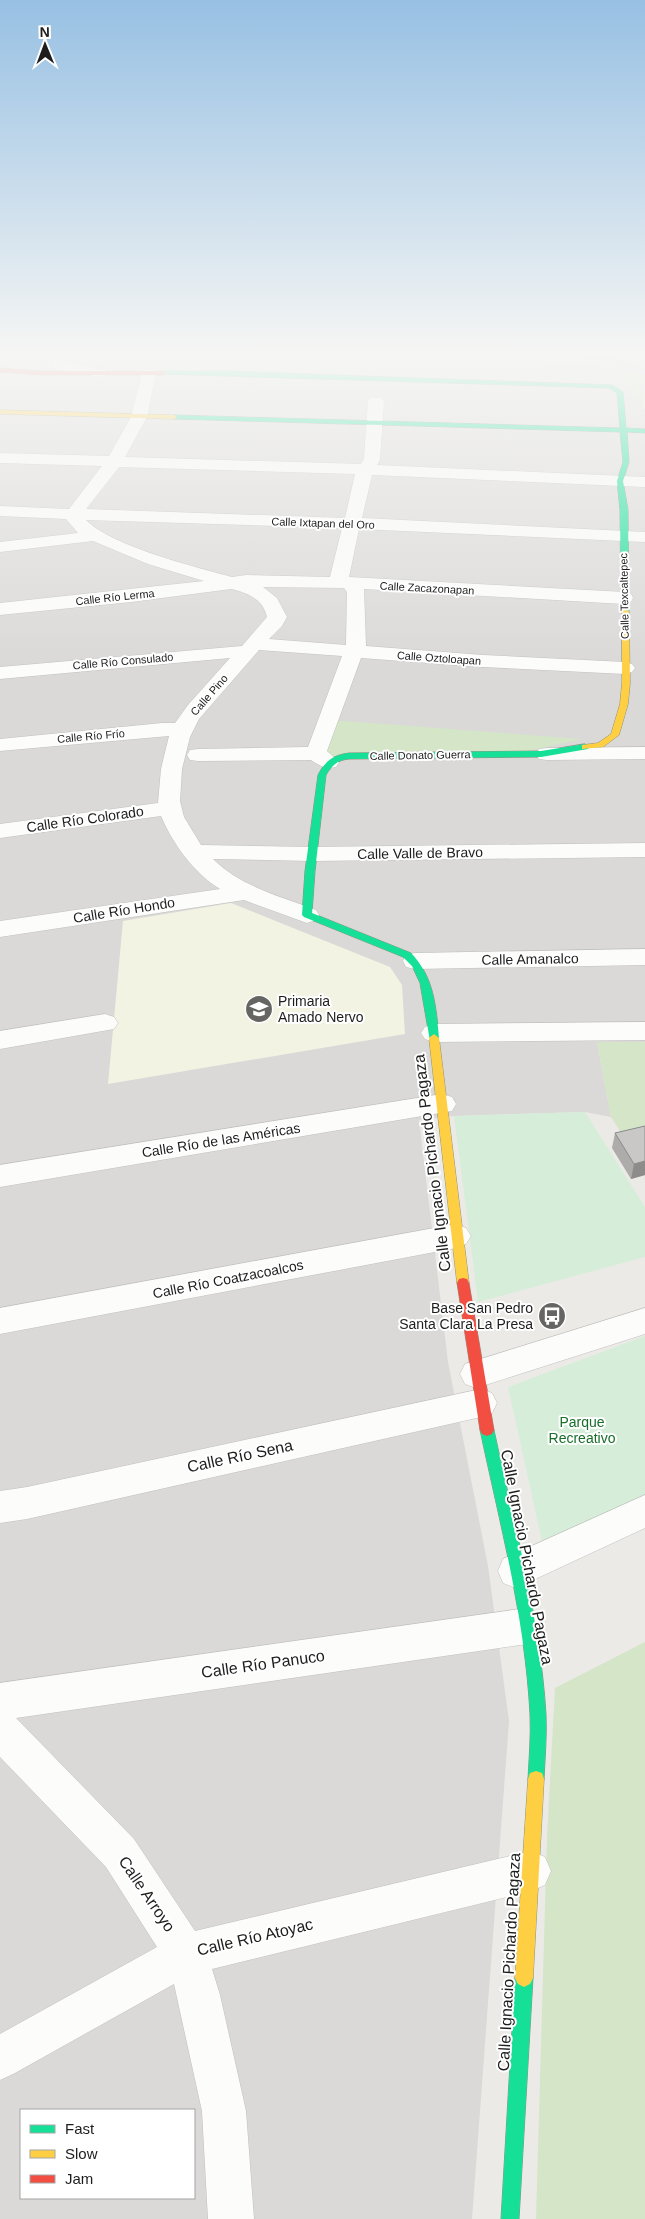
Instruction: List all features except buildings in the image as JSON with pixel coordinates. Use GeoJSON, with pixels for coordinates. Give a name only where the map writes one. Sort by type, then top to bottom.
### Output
{"type":"FeatureCollection","features":[{"type":"Feature","properties":{"kind":"street"},"geometry":{"type":"LineString","coordinates":[[13,459],[365,470],[645,482]]}},
{"type":"Feature","properties":{"kind":"street"},"geometry":{"type":"LineString","coordinates":[[74,515],[115,459]]}},
{"type":"Feature","properties":{"kind":"street"},"geometry":{"type":"LineString","coordinates":[[308,915],[312,854],[322,775],[322,758],[358,633],[356,591],[344,583],[352,523],[357,508],[362,475],[372,459]]}},
{"type":"Feature","properties":{"kind":"street","name":"Calle Texcaltepec"},"geometry":{"type":"LineString","coordinates":[[541,754],[600,745],[615,735],[624,704],[626,668],[624,510],[620,481],[626,459]]}},
{"type":"Feature","properties":{"kind":"street","name":"Calle Ixtapan del Oro"},"geometry":{"type":"LineString","coordinates":[[0,511],[352,523],[645,537]]}},
{"type":"Feature","properties":{"kind":"street","name":"Calle Pino"},"geometry":{"type":"LineString","coordinates":[[74,515],[76,523],[94,536],[119,548],[230,582],[265,596],[274,605],[277,617],[275,622],[190,716],[182,730],[174,754],[170,808],[176,824],[195,852],[218,876],[249,892],[406,955]]}},
{"type":"Feature","properties":{"kind":"street"},"geometry":{"type":"LineString","coordinates":[[0,547],[94,536]]}},
{"type":"Feature","properties":{"kind":"street","name":"Calle Zacazonapan"},"geometry":{"type":"LineString","coordinates":[[230,582],[344,583],[624,598]]}},
{"type":"Feature","properties":{"kind":"street","name":"Calle Río Lerma"},"geometry":{"type":"LineString","coordinates":[[0,609],[131,596],[230,582]]}},
{"type":"Feature","properties":{"kind":"street","name":"Calle Oztoloapan"},"geometry":{"type":"LineString","coordinates":[[250,648],[354,652],[626,668]]}},
{"type":"Feature","properties":{"kind":"street","name":"Calle Río Consulado"},"geometry":{"type":"LineString","coordinates":[[0,673],[250,648]]}},
{"type":"Feature","properties":{"kind":"street","name":"Calle Río Frío"},"geometry":{"type":"LineString","coordinates":[[0,745],[162,729],[182,730]]}},
{"type":"Feature","properties":{"kind":"street","name":"Calle Donato Guerra"},"geometry":{"type":"LineString","coordinates":[[198,755],[322,758],[363,755],[645,753]]}},
{"type":"Feature","properties":{"kind":"street","name":"Calle Río Colorado"},"geometry":{"type":"LineString","coordinates":[[0,831],[170,808]]}},
{"type":"Feature","properties":{"kind":"street","name":"Calle Valle de Bravo"},"geometry":{"type":"LineString","coordinates":[[195,852],[312,854],[645,850]]}},
{"type":"Feature","properties":{"kind":"street","name":"Calle Río Hondo"},"geometry":{"type":"LineString","coordinates":[[0,929],[249,892]]}},
{"type":"Feature","properties":{"kind":"street","name":"Calle Amanalco"},"geometry":{"type":"LineString","coordinates":[[406,955],[645,957]]}},
{"type":"Feature","properties":{"kind":"street","name":"Calle Ignacio Pichardo Pagaza"},"geometry":{"type":"LineString","coordinates":[[406,955],[424,973],[428,986],[456,1236],[478,1388],[527,1626],[538,1716],[531,1872],[510,2219]]}},
{"type":"Feature","properties":{"kind":"street"},"geometry":{"type":"LineString","coordinates":[[0,1040],[105,1022]]}},
{"type":"Feature","properties":{"kind":"street"},"geometry":{"type":"LineString","coordinates":[[434,1033],[645,1031]]}},
{"type":"Feature","properties":{"kind":"street","name":"Calle Río de las Américas"},"geometry":{"type":"LineString","coordinates":[[0,1176],[442,1104]]}},
{"type":"Feature","properties":{"kind":"street","name":"Calle Río Coatzacoalcos"},"geometry":{"type":"LineString","coordinates":[[0,1321],[456,1236]]}},
{"type":"Feature","properties":{"kind":"street","name":"Calle Río Sena"},"geometry":{"type":"LineString","coordinates":[[0,1507],[27,1502],[478,1388],[645,1321]]}},
{"type":"Feature","properties":{"kind":"street"},"geometry":{"type":"LineString","coordinates":[[516,1571],[645,1511]]}},
{"type":"Feature","properties":{"kind":"street","name":"Calle Río Panuco"},"geometry":{"type":"LineString","coordinates":[[0,1702],[527,1626]]}},
{"type":"Feature","properties":{"kind":"street","name":"Calle Arroyo"},"geometry":{"type":"LineString","coordinates":[[0,1728],[120,1853],[186,1954],[199,1995],[224,2110],[231,2219]]}},
{"type":"Feature","properties":{"kind":"street","name":"Calle Río Atoyac"},"geometry":{"type":"LineString","coordinates":[[0,2058],[186,1954],[531,1872]]}},
{"type":"Feature","properties":{"kind":"shaded area"},"geometry":{"type":"Polygon","coordinates":[[[0,459],[645,459],[645,1042],[597,1042],[611,1117],[585,1112],[454,1116],[419,1120],[448,1362],[488,1566],[509,1721],[472,2219],[0,2219],[0,459]]]}},
{"type":"Feature","properties":{"kind":"shaded area"},"geometry":{"type":"Polygon","coordinates":[[[642,677],[645,677],[645,737],[633,736],[636,702],[642,677]]]}},
{"type":"Feature","properties":{"kind":"shaded area","name":"Primaria Amado Nervo"},"geometry":{"type":"Polygon","coordinates":[[[231,903],[390,967],[402,985],[405,1034],[108,1084],[123,921],[231,903]]]}},
{"type":"Feature","properties":{"kind":"green space"},"geometry":{"type":"Polygon","coordinates":[[[331,720],[582,739],[520,753],[308,757],[331,720]]]}},
{"type":"Feature","properties":{"kind":"green space"},"geometry":{"type":"Polygon","coordinates":[[[597,1042],[645,1042],[645,1170],[611,1117],[597,1042]]]}},
{"type":"Feature","properties":{"kind":"green space"},"geometry":{"type":"Polygon","coordinates":[[[585,1112],[645,1207],[645,1257],[478,1302],[454,1116],[585,1112]]]}},
{"type":"Feature","properties":{"kind":"green space","name":"Parque Recreativo"},"geometry":{"type":"Polygon","coordinates":[[[645,1336],[645,1498],[543,1546],[508,1387],[645,1336]]]}},
{"type":"Feature","properties":{"kind":"green space"},"geometry":{"type":"Polygon","coordinates":[[[645,1642],[645,2219],[536,2219],[547,1838],[555,1688],[645,1642]]]}},
{"type":"Feature","properties":{"kind":"traffic: fast"},"geometry":{"type":"LineString","coordinates":[[625,611],[624,510],[620,481],[626,459]]}},
{"type":"Feature","properties":{"kind":"traffic: fast"},"geometry":{"type":"LineString","coordinates":[[434,1038],[430,1004],[425,983],[421,973],[407,955],[307,915],[310,871],[324,770],[332,761],[349,756],[541,754],[585,747]]}},
{"type":"Feature","properties":{"kind":"traffic: fast"},"geometry":{"type":"LineString","coordinates":[[487,1430],[524,1607],[535,1678],[538,1714],[536,1779]]}},
{"type":"Feature","properties":{"kind":"traffic: fast"},"geometry":{"type":"LineString","coordinates":[[510,2219],[524,1978]]}},
{"type":"Feature","properties":{"kind":"traffic: slow"},"geometry":{"type":"LineString","coordinates":[[585,747],[600,745],[615,735],[624,704],[626,683],[625,611]]}},
{"type":"Feature","properties":{"kind":"traffic: slow"},"geometry":{"type":"LineString","coordinates":[[434,1038],[463,1283]]}},
{"type":"Feature","properties":{"kind":"traffic: slow"},"geometry":{"type":"LineString","coordinates":[[524,1978],[536,1779]]}},
{"type":"Feature","properties":{"kind":"traffic: jam"},"geometry":{"type":"LineString","coordinates":[[463,1283],[487,1430]]}},
{"type":"Feature","properties":{"kind":"place","name":"Primaria Amado Nervo"},"geometry":{"type":"Point","coordinates":[259,1009]}},
{"type":"Feature","properties":{"kind":"place","name":"Base San Pedro Santa Clara La Presa"},"geometry":{"type":"Point","coordinates":[552,1316]}}]}
